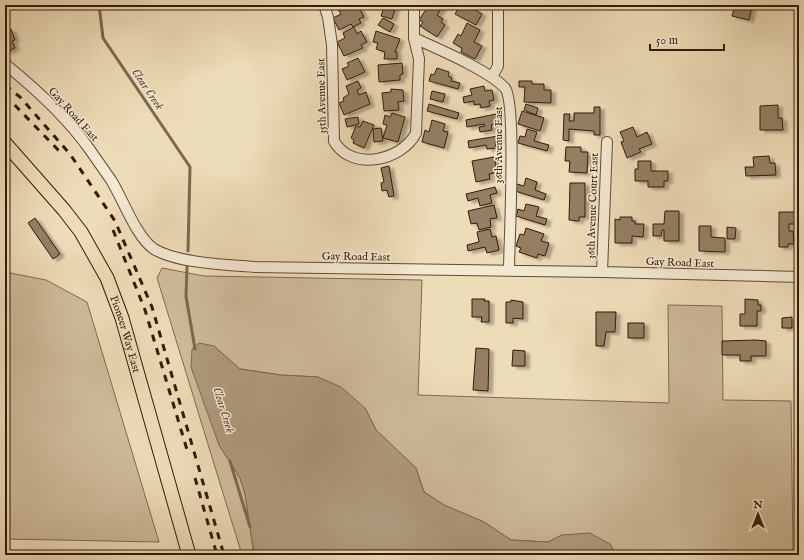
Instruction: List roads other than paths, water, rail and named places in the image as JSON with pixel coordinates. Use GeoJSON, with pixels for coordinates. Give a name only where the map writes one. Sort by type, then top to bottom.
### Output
{"type":"FeatureCollection","features":[{"type":"Feature","properties":{"kind":"main road","name":"Pioneer Way East"},"geometry":{"type":"LineString","coordinates":[[5,143],[64,210],[81,232],[107,278],[122,318],[189,555]]}},
{"type":"Feature","properties":{"kind":"street","name":"35th Avenue East"},"geometry":{"type":"LineString","coordinates":[[324,5],[328,17],[332,45],[334,141],[337,146],[347,155],[374,160],[386,157],[402,150],[413,140],[416,133],[419,59],[414,38]]}},
{"type":"Feature","properties":{"kind":"street"},"geometry":{"type":"LineString","coordinates":[[414,5],[414,38]]}},
{"type":"Feature","properties":{"kind":"street"},"geometry":{"type":"LineString","coordinates":[[492,77],[498,66],[498,5]]}},
{"type":"Feature","properties":{"kind":"street","name":"36th Avenue East"},"geometry":{"type":"LineString","coordinates":[[414,38],[492,77],[509,94],[512,120],[509,270]]}},
{"type":"Feature","properties":{"kind":"street","name":"Gay Road East"},"geometry":{"type":"LineString","coordinates":[[5,64],[43,96],[89,148],[111,180],[139,231],[153,248],[160,252],[199,262],[255,267],[509,270],[799,277]]}},
{"type":"Feature","properties":{"kind":"street","name":"36th Avenue Court East"},"geometry":{"type":"LineString","coordinates":[[602,272],[607,142]]}},
{"type":"Feature","properties":{"kind":"water"},"geometry":{"type":"Polygon","coordinates":[[[199,343],[214,346],[240,369],[281,375],[318,377],[341,387],[365,408],[376,430],[416,468],[424,492],[444,505],[484,522],[511,540],[548,542],[562,535],[590,533],[610,544],[616,555],[254,555],[245,494],[240,478],[219,445],[191,367],[192,349],[199,343]]]}},
{"type":"Feature","properties":{"kind":"waterway","name":"Clear Creek"},"geometry":{"type":"LineString","coordinates":[[99,5],[103,38],[190,167],[188,251]]}},
{"type":"Feature","properties":{"kind":"waterway","name":"Clear Creek"},"geometry":{"type":"LineString","coordinates":[[187,267],[186,296],[195,349]]}},
{"type":"Feature","properties":{"kind":"waterway","name":"Clear Creek"},"geometry":{"type":"LineString","coordinates":[[230,461],[250,527]]}},
{"type":"Feature","properties":{"kind":"railway"},"geometry":{"type":"LineString","coordinates":[[5,85],[20,97],[70,154],[115,221],[152,307],[224,555]]}},
{"type":"Feature","properties":{"kind":"railway"},"geometry":{"type":"LineString","coordinates":[[5,95],[63,155]]}},
{"type":"Feature","properties":{"kind":"railway"},"geometry":{"type":"LineString","coordinates":[[113,230],[145,310],[188,453]]}},
{"type":"Feature","properties":{"kind":"railway"},"geometry":{"type":"LineString","coordinates":[[195,478],[217,555]]}}]}
